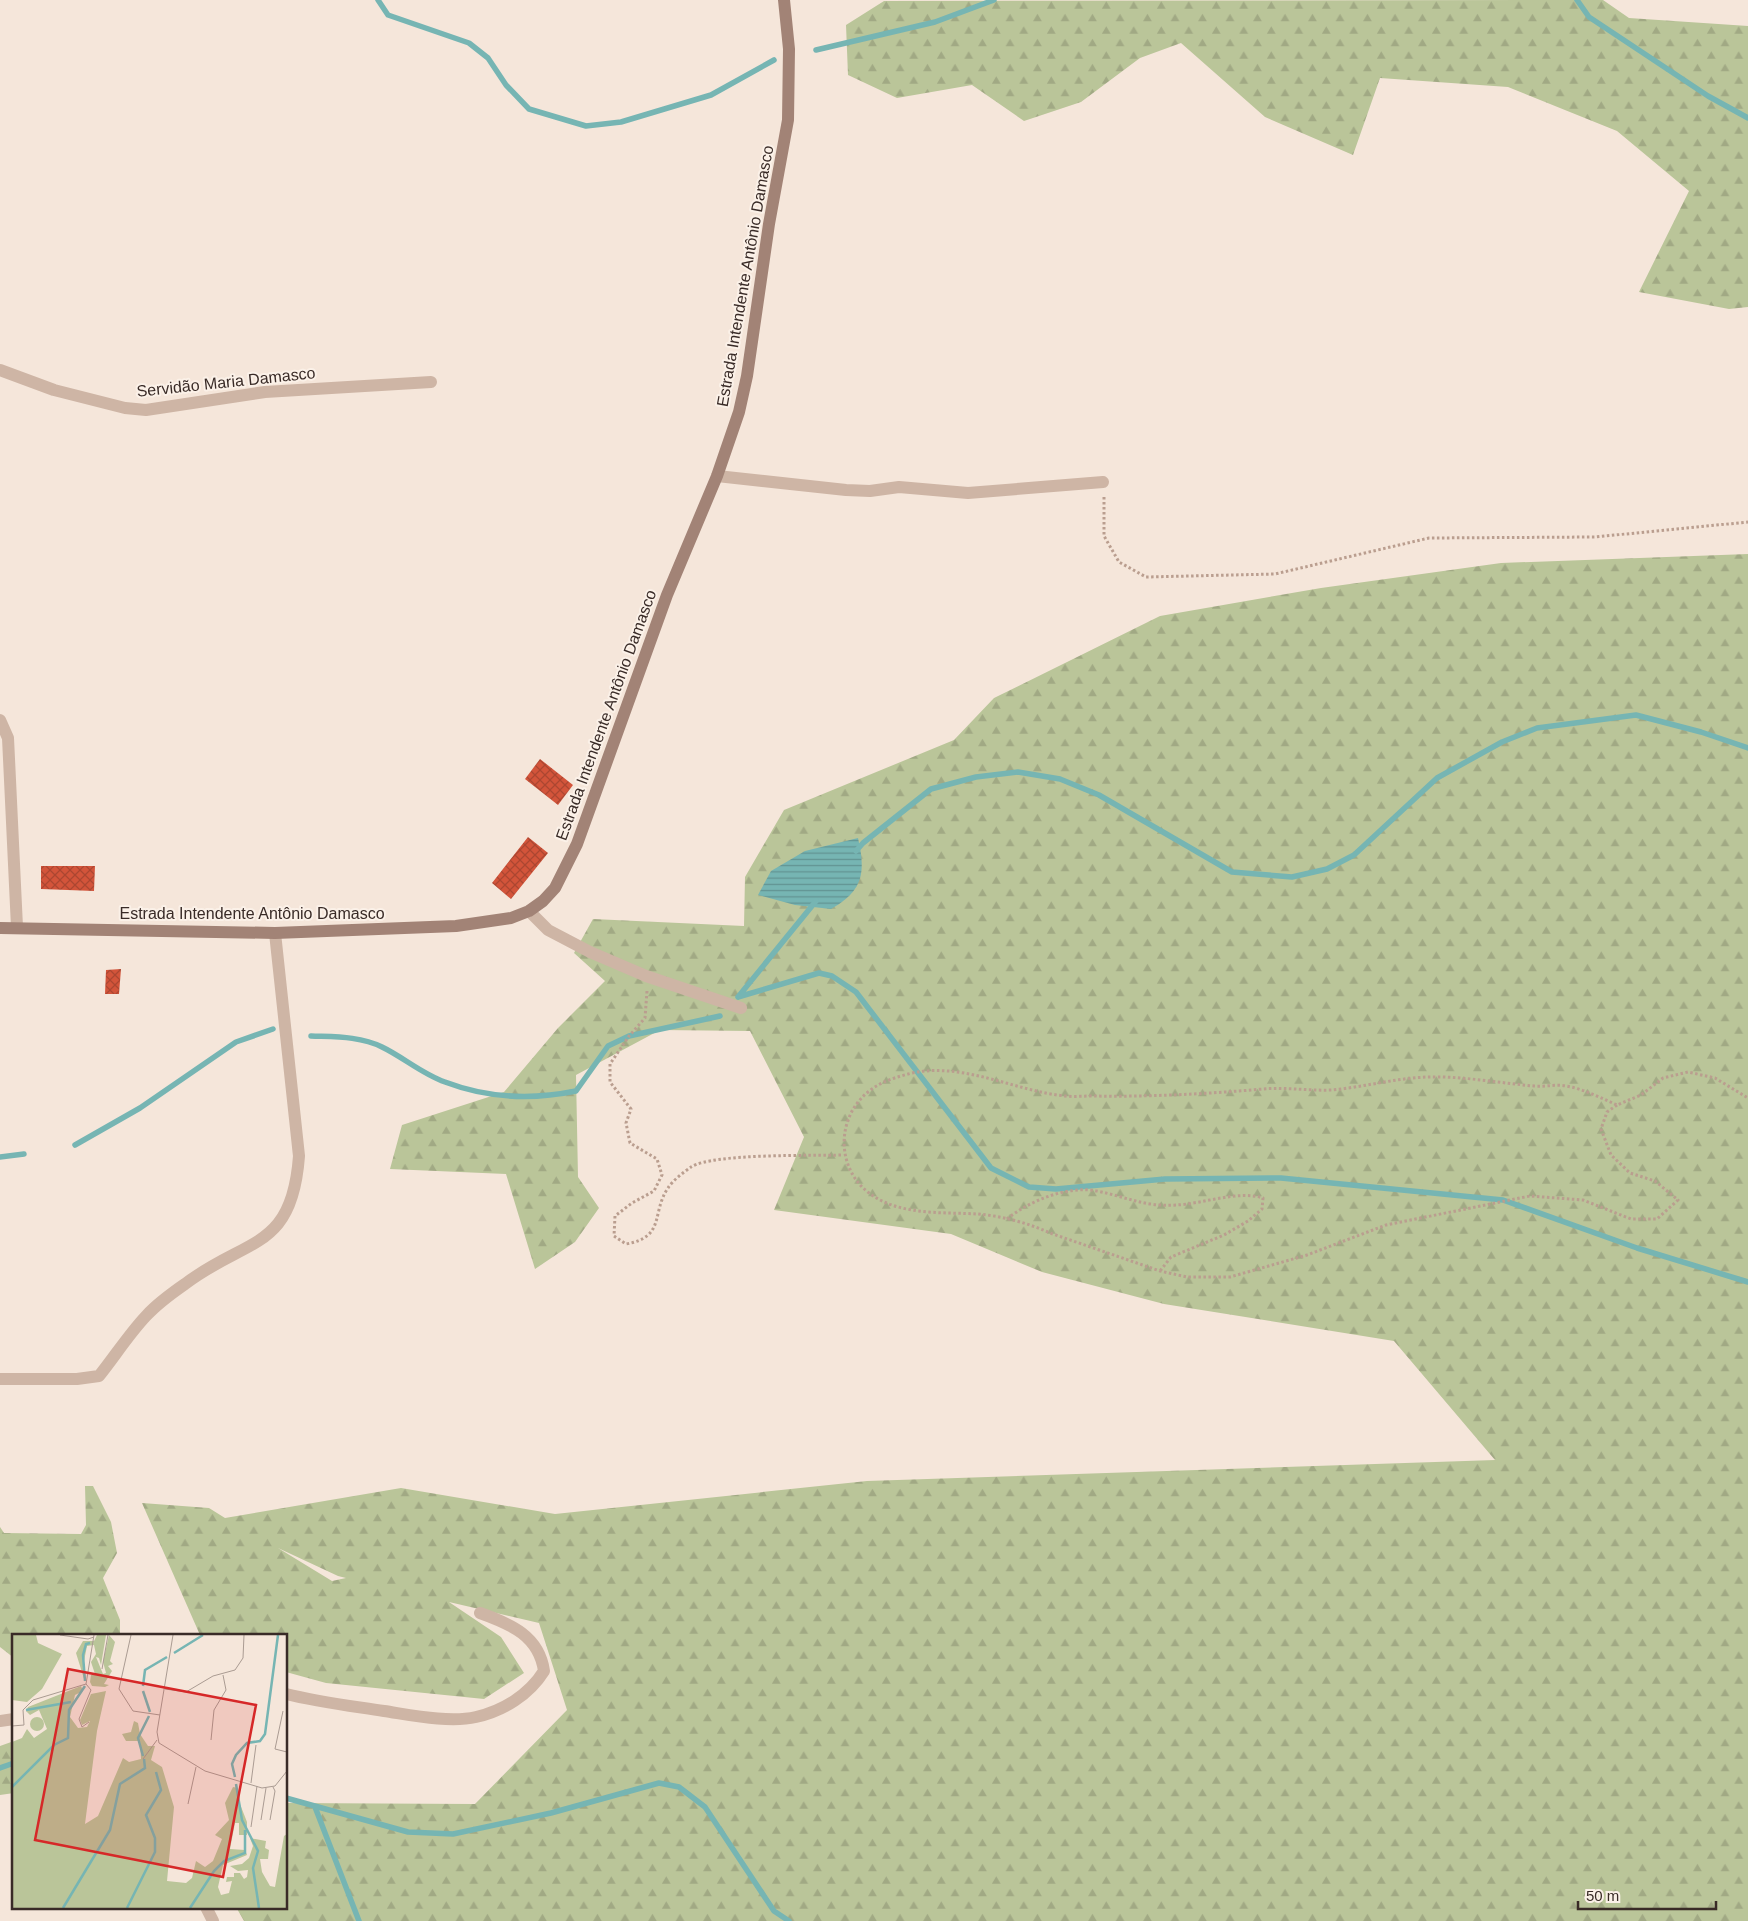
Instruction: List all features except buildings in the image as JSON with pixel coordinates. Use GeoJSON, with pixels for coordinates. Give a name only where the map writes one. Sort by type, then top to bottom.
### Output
{"type":"FeatureCollection","features":[{"type":"Feature","properties":{"kind":"main road","name":"Estrada Intendente Antônio Damasco"},"geometry":{"type":"LineString","coordinates":[[0,928],[275,933],[456,926],[492,922],[529,911],[543,901],[555,888],[567,867],[667,595],[717,476],[739,412],[748,376],[769,224],[786,138],[789,76],[784,0]]}},
{"type":"Feature","properties":{"kind":"street","name":"Servidão Maria Damasco"},"geometry":{"type":"LineString","coordinates":[[0,370],[54,390],[125,408],[146,410],[265,392],[431,382]]}},
{"type":"Feature","properties":{"kind":"street"},"geometry":{"type":"LineString","coordinates":[[717,476],[846,490],[870,491],[899,488],[968,493],[1103,482]]}},
{"type":"Feature","properties":{"kind":"street"},"geometry":{"type":"LineString","coordinates":[[0,720],[8,738],[17,927]]}},
{"type":"Feature","properties":{"kind":"street"},"geometry":{"type":"LineString","coordinates":[[529,911],[548,930],[564,939],[646,976],[741,1008]]}},
{"type":"Feature","properties":{"kind":"street"},"geometry":{"type":"LineString","coordinates":[[0,1379],[77,1379],[99,1376],[147,1314],[186,1283],[267,1235],[283,1219],[292,1199],[297,1181],[299,1156],[275,933]]}},
{"type":"Feature","properties":{"kind":"street"},"geometry":{"type":"LineString","coordinates":[[288,1694],[320,1702],[416,1716],[475,1717],[508,1705],[535,1686],[544,1672],[542,1656],[527,1637],[508,1623],[480,1613]]}},
{"type":"Feature","properties":{"kind":"street"},"geometry":{"type":"LineString","coordinates":[[206,1908],[213,1921]]}},
{"type":"Feature","properties":{"kind":"path"},"geometry":{"type":"LineString","coordinates":[[1103,482],[1104,536],[1119,562],[1146,577],[1275,574],[1429,538],[1595,537],[1748,522]]}},
{"type":"Feature","properties":{"kind":"path"},"geometry":{"type":"LineString","coordinates":[[646,976],[648,999],[645,1018],[629,1036],[610,1064],[610,1082],[631,1109],[626,1123],[630,1143],[657,1159],[662,1175],[654,1191],[632,1203],[615,1216],[614,1236],[626,1244],[641,1242],[655,1225],[668,1187],[692,1166],[743,1158],[843,1155]]}},
{"type":"Feature","properties":{"kind":"path"},"geometry":{"type":"LineString","coordinates":[[1616,1105],[1565,1086],[1538,1086],[1455,1077],[1426,1077],[1330,1090],[1264,1089],[1181,1096],[1118,1098],[1066,1097],[1003,1081],[952,1073],[916,1072],[891,1079],[868,1092],[848,1116],[843,1155],[851,1174],[870,1194],[904,1208],[938,1214],[980,1214],[1008,1219],[1034,1225],[1050,1234],[1160,1271],[1186,1277],[1230,1277],[1307,1255],[1386,1225],[1530,1196],[1583,1200],[1631,1219],[1657,1219],[1678,1200],[1655,1181],[1630,1173],[1611,1155],[1601,1129],[1607,1112],[1616,1105],[1641,1095],[1663,1078],[1688,1072],[1715,1078],[1748,1098]]}},
{"type":"Feature","properties":{"kind":"path"},"geometry":{"type":"LineString","coordinates":[[1008,1219],[1018,1211],[1042,1199],[1067,1192],[1094,1190],[1147,1206],[1202,1203],[1252,1195],[1263,1198],[1262,1209],[1248,1221],[1224,1234],[1171,1257],[1160,1271]]}},
{"type":"Feature","properties":{"kind":"green space"},"geometry":{"type":"Polygon","coordinates":[[[1603,0],[1629,18],[1748,26],[1748,307],[1729,309],[1639,292],[1689,191],[1617,131],[1508,87],[1380,78],[1353,155],[1265,117],[1181,43],[1140,58],[1081,102],[1024,121],[972,85],[897,98],[848,75],[846,25],[884,1],[1603,0]]]}},
{"type":"Feature","properties":{"kind":"green space"},"geometry":{"type":"Polygon","coordinates":[[[1748,554],[1748,1921],[244,1921],[237,1908],[288,1908],[288,1803],[475,1804],[567,1710],[539,1623],[449,1602],[501,1637],[524,1673],[484,1699],[326,1683],[288,1673],[288,1634],[200,1634],[142,1503],[209,1508],[225,1518],[401,1488],[555,1514],[867,1481],[1495,1460],[1394,1341],[1164,1304],[1042,1272],[951,1234],[774,1210],[804,1137],[750,1031],[660,1030],[576,1075],[578,1177],[599,1208],[575,1242],[535,1269],[506,1174],[390,1169],[402,1125],[504,1092],[558,1028],[605,981],[574,953],[593,919],[744,926],[745,877],[784,810],[954,740],[994,698],[1160,616],[1321,588],[1501,563],[1748,554]],[[278,1548],[332,1581],[346,1578],[338,1576],[278,1548]]]}},
{"type":"Feature","properties":{"kind":"green space"},"geometry":{"type":"Polygon","coordinates":[[[85,1486],[93,1486],[111,1522],[117,1553],[103,1578],[120,1620],[120,1634],[12,1634],[12,1656],[0,1647],[0,1527],[4,1533],[81,1534],[86,1525],[85,1486]]]}},
{"type":"Feature","properties":{"kind":"green space"},"geometry":{"type":"Polygon","coordinates":[[[12,1742],[12,1793],[0,1795],[0,1746],[12,1742]]]}},
{"type":"Feature","properties":{"kind":"water"},"geometry":{"type":"Polygon","coordinates":[[[858,838],[862,861],[860,880],[850,895],[831,909],[795,905],[758,895],[771,871],[805,851],[858,838]]]}},
{"type":"Feature","properties":{"kind":"waterway"},"geometry":{"type":"LineString","coordinates":[[378,0],[388,15],[469,43],[488,58],[506,85],[529,109],[586,126],[621,122],[711,95],[774,60]]}},
{"type":"Feature","properties":{"kind":"waterway"},"geometry":{"type":"LineString","coordinates":[[816,50],[935,22],[994,0]]}},
{"type":"Feature","properties":{"kind":"waterway"},"geometry":{"type":"LineString","coordinates":[[1577,0],[1589,17],[1708,96],[1748,118]]}},
{"type":"Feature","properties":{"kind":"waterway"},"geometry":{"type":"LineString","coordinates":[[856,851],[863,843],[931,789],[976,777],[1018,772],[1060,779],[1099,795],[1232,872],[1292,877],[1327,869],[1354,855],[1437,778],[1502,742],[1537,728],[1636,715],[1701,732],[1748,748]]}},
{"type":"Feature","properties":{"kind":"waterway"},"geometry":{"type":"LineString","coordinates":[[738,997],[816,901]]}},
{"type":"Feature","properties":{"kind":"waterway"},"geometry":{"type":"LineString","coordinates":[[738,997],[819,973],[832,976],[856,992],[991,1168],[1029,1187],[1056,1189],[1165,1179],[1281,1178],[1503,1200],[1637,1248],[1748,1282]]}},
{"type":"Feature","properties":{"kind":"waterway"},"geometry":{"type":"LineString","coordinates":[[311,1036],[347,1038],[374,1043],[428,1075],[461,1087],[510,1096],[543,1096],[576,1091],[608,1046],[629,1036],[720,1016]]}},
{"type":"Feature","properties":{"kind":"waterway"},"geometry":{"type":"LineString","coordinates":[[75,1145],[140,1108],[236,1042],[273,1029]]}},
{"type":"Feature","properties":{"kind":"waterway"},"geometry":{"type":"LineString","coordinates":[[0,1157],[24,1154]]}},
{"type":"Feature","properties":{"kind":"waterway"},"geometry":{"type":"LineString","coordinates":[[0,1768],[12,1764]]}},
{"type":"Feature","properties":{"kind":"waterway"},"geometry":{"type":"LineString","coordinates":[[288,1799],[408,1832],[453,1834],[551,1813],[659,1783],[679,1787],[705,1807],[774,1911],[789,1921]]}},
{"type":"Feature","properties":{"kind":"waterway"},"geometry":{"type":"LineString","coordinates":[[315,1807],[359,1921]]}}]}
